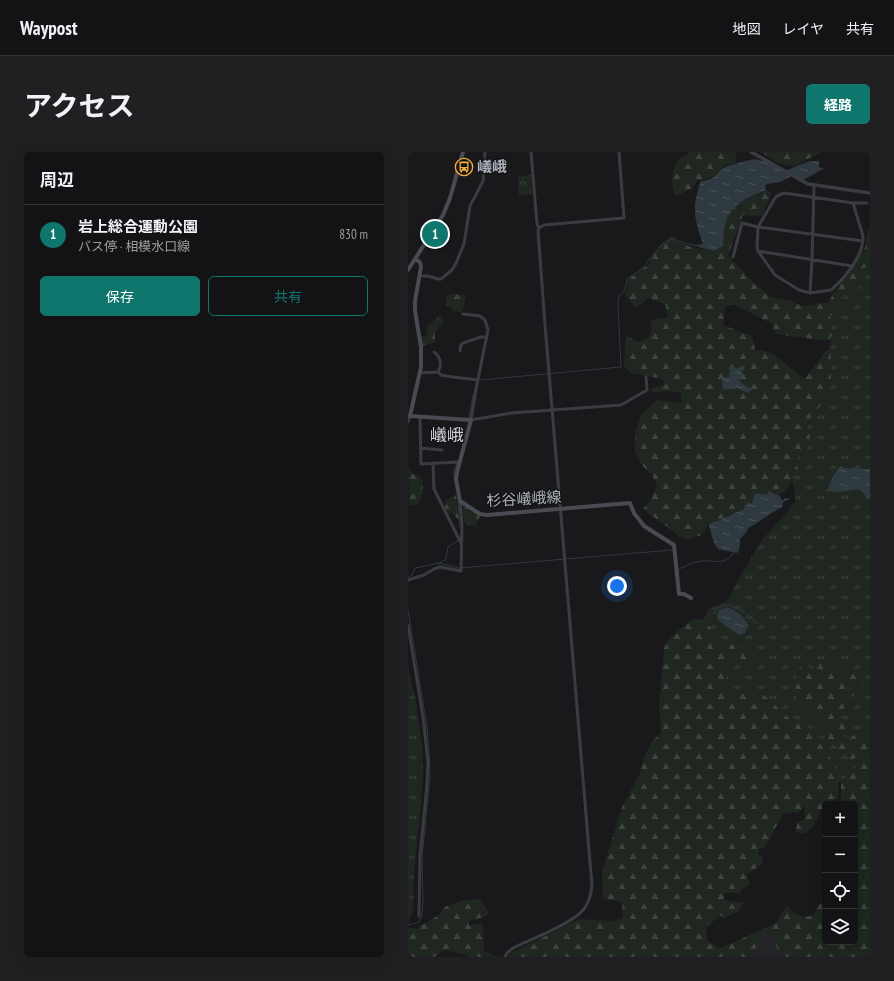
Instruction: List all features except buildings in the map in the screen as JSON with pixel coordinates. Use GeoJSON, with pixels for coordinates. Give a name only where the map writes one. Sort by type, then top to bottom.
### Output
{"type":"FeatureCollection","features":[{"type":"Feature","properties":{"kind":"main road"},"geometry":{"type":"LineString","coordinates":[[408,270],[443,215],[450,198],[463,152]]}},
{"type":"Feature","properties":{"kind":"main road"},"geometry":{"type":"LineString","coordinates":[[415,259],[419,260],[421,263],[415,301],[415,311],[421,347],[421,367],[410,416],[420,418],[471,420],[459,462],[456,479],[460,501]]}},
{"type":"Feature","properties":{"kind":"main road","name":"杉谷嶬峨線"},"geometry":{"type":"LineString","coordinates":[[460,501],[483,515],[630,503],[634,513],[647,529],[674,545],[679,594],[684,594],[691,598]]}},
{"type":"Feature","properties":{"kind":"street"},"geometry":{"type":"LineString","coordinates":[[420,276],[441,279],[452,270],[456,263],[464,244],[470,206],[483,181],[485,152]]}},
{"type":"Feature","properties":{"kind":"street"},"geometry":{"type":"LineString","coordinates":[[505,957],[513,948],[573,918],[585,908],[591,895],[591,876],[560,509],[538,231],[539,228],[537,224],[531,152]]}},
{"type":"Feature","properties":{"kind":"street"},"geometry":{"type":"LineString","coordinates":[[539,228],[544,225],[624,218],[619,152]]}},
{"type":"Feature","properties":{"kind":"street"},"geometry":{"type":"LineString","coordinates":[[751,152],[808,184],[870,193]]}},
{"type":"Feature","properties":{"kind":"street"},"geometry":{"type":"LineString","coordinates":[[810,293],[815,197],[814,186]]}},
{"type":"Feature","properties":{"kind":"street"},"geometry":{"type":"LineString","coordinates":[[853,203],[864,241],[860,254],[852,266],[831,290],[810,293],[799,290],[774,275],[758,251],[758,227],[775,198],[780,194],[784,193],[853,203],[867,203]]}},
{"type":"Feature","properties":{"kind":"street"},"geometry":{"type":"LineString","coordinates":[[733,257],[742,223],[758,227],[864,241]]}},
{"type":"Feature","properties":{"kind":"street"},"geometry":{"type":"LineString","coordinates":[[758,251],[852,266]]}},
{"type":"Feature","properties":{"kind":"street"},"geometry":{"type":"LineString","coordinates":[[463,314],[477,315],[485,320],[488,330],[471,420],[511,413],[624,404],[648,390],[646,377]]}},
{"type":"Feature","properties":{"kind":"street"},"geometry":{"type":"LineString","coordinates":[[460,351],[463,343],[481,337],[487,337]]}},
{"type":"Feature","properties":{"kind":"street"},"geometry":{"type":"LineString","coordinates":[[434,352],[438,354],[441,365],[438,372]]}},
{"type":"Feature","properties":{"kind":"street"},"geometry":{"type":"LineString","coordinates":[[420,373],[438,372],[441,375],[478,380]]}},
{"type":"Feature","properties":{"kind":"street"},"geometry":{"type":"LineString","coordinates":[[408,422],[410,416]]}},
{"type":"Feature","properties":{"kind":"street"},"geometry":{"type":"LineString","coordinates":[[420,418],[420,464],[459,462]]}},
{"type":"Feature","properties":{"kind":"street"},"geometry":{"type":"LineString","coordinates":[[420,448],[442,450]]}},
{"type":"Feature","properties":{"kind":"street"},"geometry":{"type":"LineString","coordinates":[[433,463],[434,489],[462,545]]}},
{"type":"Feature","properties":{"kind":"street"},"geometry":{"type":"LineString","coordinates":[[408,580],[424,575],[440,567],[461,571],[462,525],[460,501]]}},
{"type":"Feature","properties":{"kind":"street"},"geometry":{"type":"LineString","coordinates":[[408,625],[423,717],[428,762],[420,856],[419,916]]}},
{"type":"Feature","properties":{"kind":"shaded area"},"geometry":{"type":"Polygon","coordinates":[[[766,934],[773,936],[786,950],[786,957],[752,957],[760,936],[766,934]]]}},
{"type":"Feature","properties":{"kind":"green space"},"geometry":{"type":"Polygon","coordinates":[[[689,152],[735,152],[737,162],[725,166],[713,177],[697,181],[691,189],[680,195],[675,194],[672,182],[675,166],[681,158],[689,152]]]}},
{"type":"Feature","properties":{"kind":"green space"},"geometry":{"type":"Polygon","coordinates":[[[761,152],[822,152],[794,166],[777,163],[761,152]]]}},
{"type":"Feature","properties":{"kind":"green space"},"geometry":{"type":"Polygon","coordinates":[[[531,175],[532,194],[519,196],[518,177],[531,175]]]}},
{"type":"Feature","properties":{"kind":"green space"},"geometry":{"type":"Polygon","coordinates":[[[766,190],[772,192],[762,216],[743,215],[728,255],[755,284],[771,297],[791,300],[796,304],[807,306],[828,302],[865,248],[867,230],[870,231],[870,266],[862,268],[857,290],[846,286],[838,311],[830,316],[833,334],[828,341],[776,334],[772,324],[734,304],[725,307],[723,325],[752,336],[755,349],[772,353],[805,379],[826,350],[831,349],[831,381],[822,403],[812,418],[804,419],[810,437],[809,447],[795,460],[798,468],[786,491],[777,495],[773,492],[733,515],[709,523],[702,535],[685,540],[643,509],[651,499],[657,485],[652,476],[641,464],[635,452],[635,434],[641,415],[657,400],[682,403],[681,393],[668,391],[653,393],[650,389],[664,385],[663,379],[631,373],[624,366],[626,335],[637,342],[648,338],[651,332],[651,320],[668,317],[665,304],[648,298],[636,309],[625,295],[628,280],[649,264],[658,248],[672,236],[686,245],[713,251],[724,238],[724,225],[730,212],[746,199],[766,190]]]}},
{"type":"Feature","properties":{"kind":"green space"},"geometry":{"type":"Polygon","coordinates":[[[870,260],[870,757],[844,784],[833,779],[728,697],[701,625],[708,610],[728,600],[739,578],[762,540],[795,503],[795,491],[788,465],[800,421],[824,367],[831,342],[826,315],[839,291],[860,267],[870,260]]]}},
{"type":"Feature","properties":{"kind":"green space"},"geometry":{"type":"Polygon","coordinates":[[[451,294],[466,295],[462,313],[456,311],[453,312],[453,308],[446,305],[446,297],[451,294]]]}},
{"type":"Feature","properties":{"kind":"green space"},"geometry":{"type":"Polygon","coordinates":[[[441,315],[444,321],[435,332],[435,342],[423,346],[420,338],[427,334],[427,326],[441,315]]]}},
{"type":"Feature","properties":{"kind":"green space"},"geometry":{"type":"Polygon","coordinates":[[[408,468],[412,473],[422,478],[423,491],[419,503],[409,506],[408,468]]]}},
{"type":"Feature","properties":{"kind":"green space"},"geometry":{"type":"Polygon","coordinates":[[[456,495],[459,520],[451,513],[448,514],[445,507],[447,499],[456,495]]]}},
{"type":"Feature","properties":{"kind":"green space"},"geometry":{"type":"Polygon","coordinates":[[[462,504],[480,516],[475,527],[464,523],[462,504]]]}},
{"type":"Feature","properties":{"kind":"green space"},"geometry":{"type":"Polygon","coordinates":[[[703,619],[721,641],[759,653],[762,663],[751,663],[739,658],[723,661],[729,692],[745,689],[764,695],[793,722],[808,727],[823,742],[839,778],[838,799],[822,801],[822,809],[813,827],[804,834],[796,832],[797,823],[805,819],[805,806],[799,812],[783,814],[765,847],[759,849],[758,855],[762,857],[763,864],[747,874],[750,885],[742,889],[740,893],[724,893],[724,900],[744,903],[738,912],[724,918],[720,915],[706,928],[708,942],[721,948],[776,923],[787,905],[795,914],[804,917],[813,915],[821,902],[822,945],[858,945],[858,801],[841,801],[841,782],[867,755],[862,753],[851,761],[825,736],[826,726],[807,712],[795,695],[797,671],[802,665],[810,667],[812,671],[819,667],[819,662],[829,659],[841,673],[849,669],[853,674],[860,673],[866,681],[859,691],[850,698],[849,703],[841,711],[841,720],[846,727],[841,735],[850,738],[855,734],[861,734],[867,728],[868,719],[870,717],[870,957],[786,957],[785,950],[778,951],[773,936],[766,934],[760,937],[752,957],[508,957],[509,954],[579,919],[614,921],[623,918],[622,902],[603,899],[602,872],[622,807],[640,773],[645,755],[652,741],[661,733],[659,706],[664,648],[669,639],[691,620],[703,619]]]}},
{"type":"Feature","properties":{"kind":"green space"},"geometry":{"type":"Polygon","coordinates":[[[408,659],[409,673],[416,701],[422,746],[423,771],[414,870],[413,913],[410,916],[408,926],[408,659]]]}},
{"type":"Feature","properties":{"kind":"green space"},"geometry":{"type":"Polygon","coordinates":[[[479,899],[489,913],[484,917],[469,921],[469,925],[483,924],[484,951],[498,957],[467,957],[467,955],[445,950],[434,957],[408,957],[408,928],[418,929],[420,925],[439,915],[445,907],[463,900],[479,899]]]}},
{"type":"Feature","properties":{"kind":"water"},"geometry":{"type":"Polygon","coordinates":[[[755,159],[767,162],[790,175],[790,177],[780,182],[767,184],[765,186],[766,190],[747,198],[736,206],[725,224],[723,246],[713,251],[670,239],[696,245],[703,244],[695,214],[697,192],[701,181],[711,179],[722,169],[729,166],[755,159]]]}},
{"type":"Feature","properties":{"kind":"water"},"geometry":{"type":"Polygon","coordinates":[[[810,161],[819,161],[820,168],[825,168],[803,180],[787,170],[810,161]]]}},
{"type":"Feature","properties":{"kind":"water"},"geometry":{"type":"Polygon","coordinates":[[[731,365],[736,369],[745,365],[739,381],[752,390],[748,393],[737,388],[723,390],[722,378],[729,377],[731,365]]]}},
{"type":"Feature","properties":{"kind":"water"},"geometry":{"type":"Polygon","coordinates":[[[840,466],[846,468],[869,469],[870,467],[870,498],[868,498],[859,489],[839,492],[827,491],[836,471],[840,466]]]}},
{"type":"Feature","properties":{"kind":"water"},"geometry":{"type":"Polygon","coordinates":[[[768,491],[780,496],[782,501],[785,498],[790,499],[783,502],[782,507],[748,528],[747,532],[740,540],[737,553],[718,549],[714,543],[709,526],[710,523],[719,521],[744,509],[748,502],[752,504],[754,495],[757,493],[767,496],[768,491]]]}},
{"type":"Feature","properties":{"kind":"water"},"geometry":{"type":"Polygon","coordinates":[[[727,607],[737,612],[746,620],[749,627],[746,629],[745,633],[739,635],[717,619],[718,611],[727,607]]]}},
{"type":"Feature","properties":{"kind":"waterway"},"geometry":{"type":"LineString","coordinates":[[480,380],[621,367],[618,299],[624,292],[627,279],[643,268],[661,245],[671,239]]}},
{"type":"Feature","properties":{"kind":"waterway"},"geometry":{"type":"LineString","coordinates":[[469,418],[473,395]]}},
{"type":"Feature","properties":{"kind":"waterway"},"geometry":{"type":"LineString","coordinates":[[454,477],[457,463]]}},
{"type":"Feature","properties":{"kind":"waterway"},"geometry":{"type":"LineString","coordinates":[[458,502],[460,527]]}},
{"type":"Feature","properties":{"kind":"waterway"},"geometry":{"type":"LineString","coordinates":[[439,563],[446,559],[448,547],[457,541],[461,536]]}},
{"type":"Feature","properties":{"kind":"waterway"},"geometry":{"type":"LineString","coordinates":[[408,577],[412,575],[415,568],[439,563],[459,568],[672,550]]}},
{"type":"Feature","properties":{"kind":"waterway"},"geometry":{"type":"LineString","coordinates":[[679,569],[698,562],[719,562],[727,560],[733,553]]}},
{"type":"Feature","properties":{"kind":"waterway"},"geometry":{"type":"LineString","coordinates":[[717,614],[713,613],[725,605],[731,605],[742,611],[758,624]]}},
{"type":"Feature","properties":{"kind":"waterway"},"geometry":{"type":"LineString","coordinates":[[408,610],[427,727],[430,777],[422,857],[422,916],[419,922],[408,925]]}},
{"type":"Feature","properties":{"kind":"place","name":"嶬峨"},"geometry":{"type":"Point","coordinates":[464,167]}},
{"type":"Feature","properties":{"kind":"place","name":"岩上総合運動公園"},"geometry":{"type":"Point","coordinates":[435,234]}},
{"type":"Feature","properties":{"kind":"district","name":"嶬峨"},"geometry":{"type":"Point","coordinates":[447,435]}}]}
